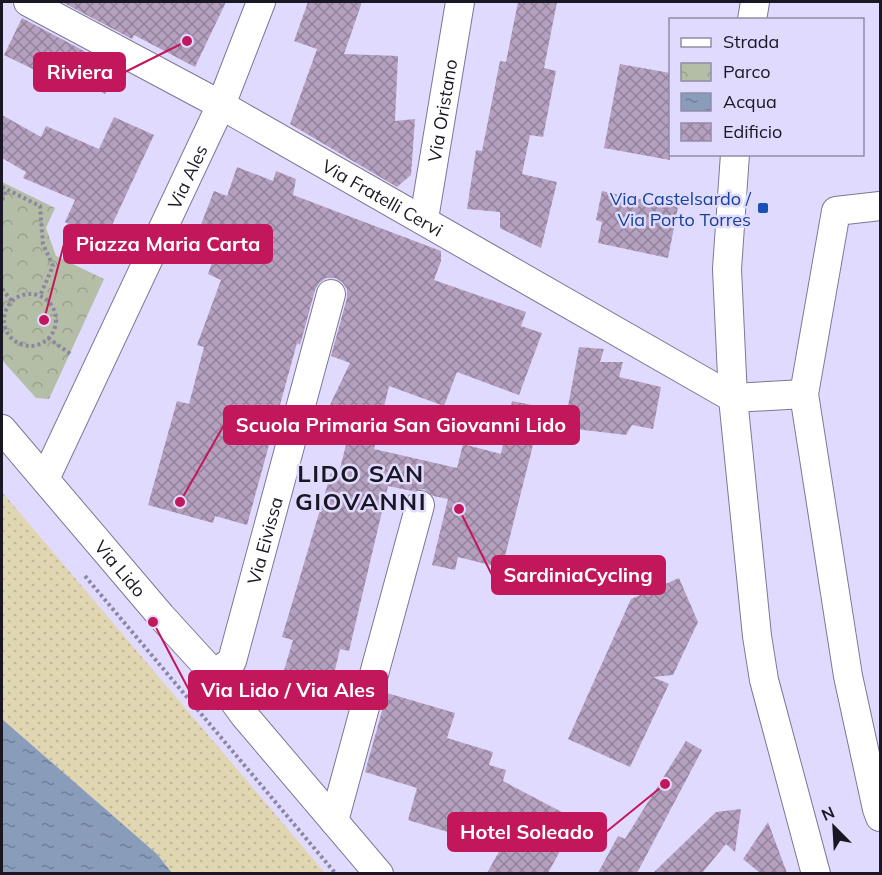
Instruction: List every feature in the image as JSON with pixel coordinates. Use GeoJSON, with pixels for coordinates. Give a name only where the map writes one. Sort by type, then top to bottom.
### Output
{"type":"FeatureCollection","features":[{"type":"Feature","properties":{"kind":"street","name":"Via Fratelli Cervi"},"geometry":{"type":"LineString","coordinates":[[28,2],[221,105],[424,219],[733,398]]}},
{"type":"Feature","properties":{"kind":"street","name":"Via Ales"},"geometry":{"type":"LineString","coordinates":[[45,479],[221,105],[261,2]]}},
{"type":"Feature","properties":{"kind":"street","name":"Via Oristano"},"geometry":{"type":"LineString","coordinates":[[424,219],[460,2]]}},
{"type":"Feature","properties":{"kind":"street"},"geometry":{"type":"LineString","coordinates":[[752,18],[756,2]]}},
{"type":"Feature","properties":{"kind":"street"},"geometry":{"type":"LineString","coordinates":[[735,156],[727,269],[733,398],[757,636],[764,680],[816,873]]}},
{"type":"Feature","properties":{"kind":"street"},"geometry":{"type":"LineString","coordinates":[[880,206],[836,211],[804,394],[848,676],[880,817]]}},
{"type":"Feature","properties":{"kind":"street","name":"Via Eivissa"},"geometry":{"type":"LineString","coordinates":[[214,674],[232,661],[331,294]]}},
{"type":"Feature","properties":{"kind":"street"},"geometry":{"type":"LineString","coordinates":[[733,398],[804,394]]}},
{"type":"Feature","properties":{"kind":"street","name":"Via Lido"},"geometry":{"type":"LineString","coordinates":[[2,429],[161,616],[214,674],[244,715],[379,873]]}},
{"type":"Feature","properties":{"kind":"street"},"geometry":{"type":"LineString","coordinates":[[334,821],[420,505]]}},
{"type":"Feature","properties":{"kind":"path"},"geometry":{"type":"LineString","coordinates":[[2,187],[40,206],[43,244],[53,266],[40,296]]}},
{"type":"Feature","properties":{"kind":"path"},"geometry":{"type":"LineString","coordinates":[[2,200],[7,189]]}},
{"type":"Feature","properties":{"kind":"path"},"geometry":{"type":"LineString","coordinates":[[2,289],[12,301]]}},
{"type":"Feature","properties":{"kind":"path"},"geometry":{"type":"LineString","coordinates":[[20,295],[40,296],[54,310],[56,320],[54,330],[39,344],[30,346],[20,344],[11,338],[5,329],[6,309],[20,295]]}},
{"type":"Feature","properties":{"kind":"path"},"geometry":{"type":"LineString","coordinates":[[48,338],[78,359]]}},
{"type":"Feature","properties":{"kind":"path"},"geometry":{"type":"LineString","coordinates":[[83,574],[336,873]]}},
{"type":"Feature","properties":{"kind":"sand"},"geometry":{"type":"Polygon","coordinates":[[[2,492],[325,873],[172,873],[157,854],[2,719],[2,492]]]}},
{"type":"Feature","properties":{"kind":"green space"},"geometry":{"type":"Polygon","coordinates":[[[2,182],[55,208],[46,228],[56,256],[104,279],[49,399],[36,398],[2,360],[2,182]]]}},
{"type":"Feature","properties":{"kind":"water"},"geometry":{"type":"Polygon","coordinates":[[[2,719],[157,854],[172,873],[2,873],[2,719]]]}},
{"type":"Feature","properties":{"kind":"building"},"geometry":{"type":"Polygon","coordinates":[[[62,2],[226,2],[195,67],[134,35],[132,39],[62,2]]]}},
{"type":"Feature","properties":{"kind":"building"},"geometry":{"type":"Polygon","coordinates":[[[308,2],[362,2],[344,54],[398,56],[395,121],[415,119],[411,175],[397,187],[290,124],[317,49],[294,41],[308,2]]]}},
{"type":"Feature","properties":{"kind":"building"},"geometry":{"type":"Polygon","coordinates":[[[518,2],[557,2],[544,68],[556,71],[543,137],[530,135],[522,174],[557,182],[541,248],[500,228],[500,212],[467,209],[476,150],[482,151],[500,61],[506,62],[518,2]]]}},
{"type":"Feature","properties":{"kind":"building"},"geometry":{"type":"Polygon","coordinates":[[[22,18],[118,69],[105,94],[56,68],[51,78],[4,55],[22,18]]]}},
{"type":"Feature","properties":{"kind":"building"},"geometry":{"type":"Polygon","coordinates":[[[620,64],[669,73],[670,160],[604,148],[620,64]]]}},
{"type":"Feature","properties":{"kind":"building"},"geometry":{"type":"Polygon","coordinates":[[[2,115],[41,137],[46,126],[99,149],[114,117],[154,135],[105,240],[65,222],[75,200],[23,178],[26,172],[2,158],[2,115]]]}},
{"type":"Feature","properties":{"kind":"building"},"geometry":{"type":"Polygon","coordinates":[[[237,167],[273,181],[276,171],[296,179],[293,195],[441,251],[441,261],[434,280],[526,312],[521,326],[542,333],[519,395],[457,372],[444,406],[389,386],[374,449],[457,468],[463,444],[501,454],[512,401],[567,412],[579,347],[604,349],[600,362],[623,362],[619,377],[661,387],[653,429],[632,425],[626,435],[567,428],[565,435],[537,429],[502,568],[458,557],[455,570],[432,565],[448,499],[433,496],[424,489],[412,491],[388,486],[349,651],[340,649],[326,708],[298,701],[301,689],[289,691],[294,677],[282,677],[293,640],[282,637],[331,473],[338,477],[353,416],[328,409],[350,363],[331,356],[347,298],[347,289],[342,282],[335,278],[326,278],[315,290],[300,345],[297,343],[247,525],[215,516],[213,523],[148,505],[177,401],[189,404],[204,347],[197,345],[221,280],[208,274],[220,240],[198,232],[214,191],[227,196],[237,167]]]}},
{"type":"Feature","properties":{"kind":"building"},"geometry":{"type":"Polygon","coordinates":[[[602,191],[678,207],[668,258],[598,243],[602,222],[596,220],[602,191]]]}},
{"type":"Feature","properties":{"kind":"building"},"geometry":{"type":"Polygon","coordinates":[[[679,578],[698,622],[673,675],[653,677],[669,684],[630,767],[568,739],[631,599],[679,578]]]}},
{"type":"Feature","properties":{"kind":"building"},"geometry":{"type":"Polygon","coordinates":[[[387,693],[455,713],[447,738],[493,752],[489,765],[506,770],[503,781],[577,820],[548,873],[487,873],[501,848],[408,820],[417,788],[365,772],[387,693]]]}},
{"type":"Feature","properties":{"kind":"building"},"geometry":{"type":"Polygon","coordinates":[[[686,741],[702,750],[637,873],[598,873],[618,836],[625,839],[686,741]]]}},
{"type":"Feature","properties":{"kind":"building"},"geometry":{"type":"Polygon","coordinates":[[[741,809],[735,852],[726,844],[702,873],[653,873],[716,812],[741,809]]]}},
{"type":"Feature","properties":{"kind":"building"},"geometry":{"type":"Polygon","coordinates":[[[768,822],[787,873],[760,873],[743,859],[768,822]]]}},
{"type":"Feature","properties":{"kind":"place","name":"Riviera"},"geometry":{"type":"Point","coordinates":[187,41]}},
{"type":"Feature","properties":{"kind":"place","name":"Via Castelsardo / Via Porto Torres"},"geometry":{"type":"Point","coordinates":[763,208]}},
{"type":"Feature","properties":{"kind":"place","name":"Piazza Maria Carta"},"geometry":{"type":"Point","coordinates":[44,320]}},
{"type":"Feature","properties":{"kind":"place","name":"Scuola Primaria San Giovanni Lido"},"geometry":{"type":"Point","coordinates":[180,502]}},
{"type":"Feature","properties":{"kind":"place","name":"SardiniaCycling"},"geometry":{"type":"Point","coordinates":[459,509]}},
{"type":"Feature","properties":{"kind":"place","name":"Via Lido / Via Ales"},"geometry":{"type":"Point","coordinates":[153,622]}},
{"type":"Feature","properties":{"kind":"place","name":"Hotel Soleado"},"geometry":{"type":"Point","coordinates":[665,784]}},
{"type":"Feature","properties":{"kind":"district","name":"LIDO SAN GIOVANNI"},"geometry":{"type":"Point","coordinates":[361,487]}}]}
